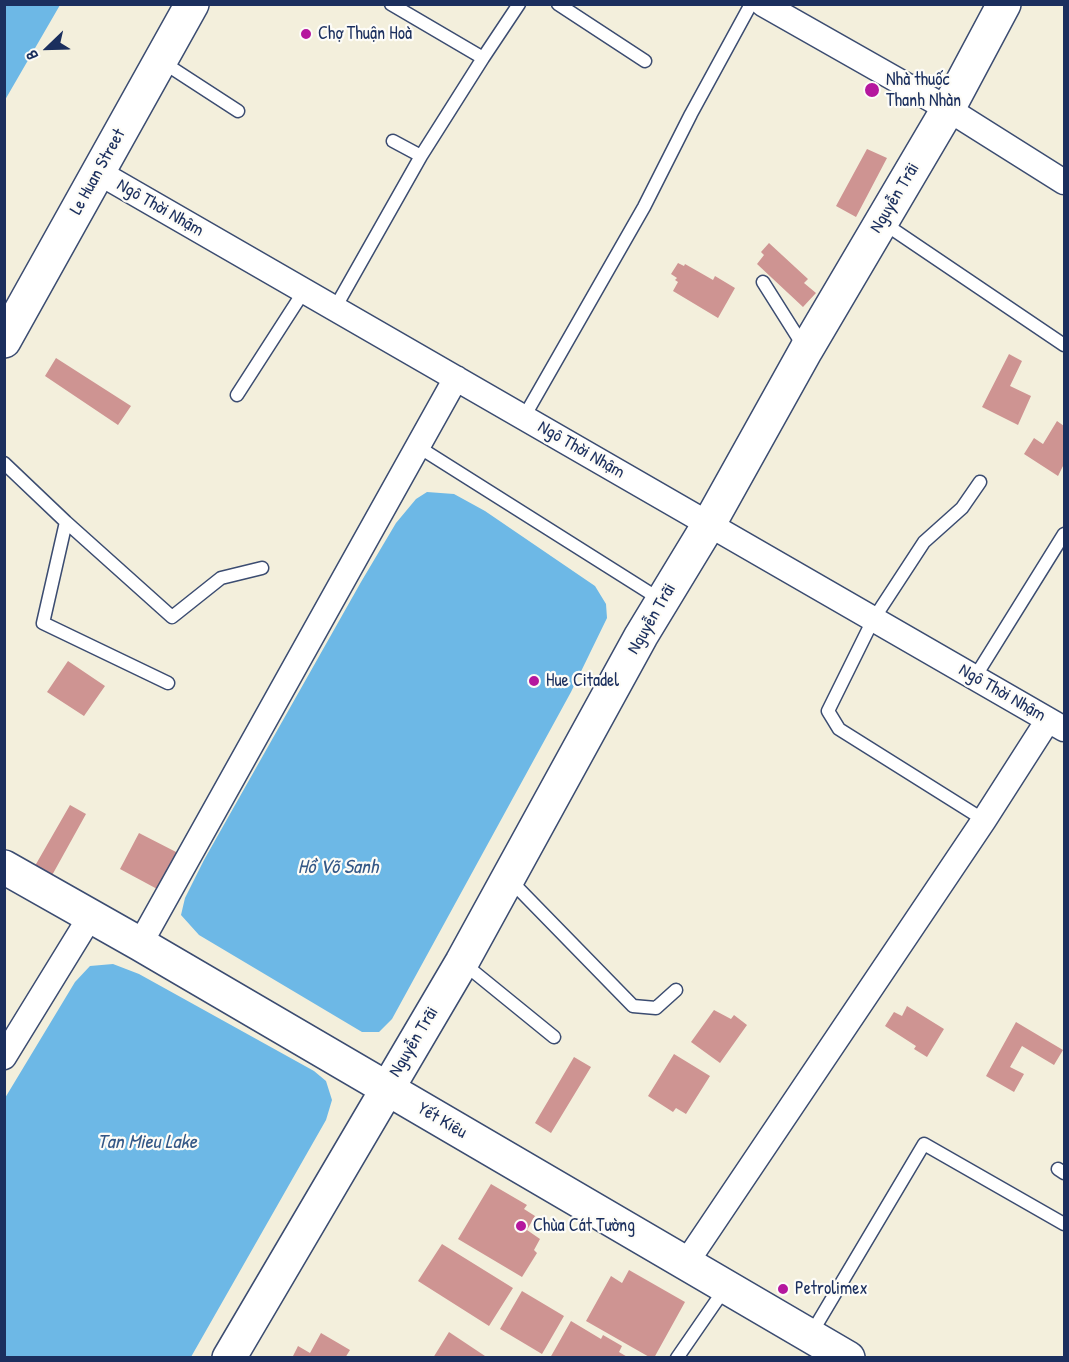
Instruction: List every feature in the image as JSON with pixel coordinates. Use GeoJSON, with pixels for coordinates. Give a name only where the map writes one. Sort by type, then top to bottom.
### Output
{"type":"FeatureCollection","features":[{"type":"Feature","properties":{"kind":"main road","name":"Le Huan Street"},"geometry":{"type":"LineString","coordinates":[[4,341],[192,4]]}},
{"type":"Feature","properties":{"kind":"main road","name":"Nguyễn Trãi"},"geometry":{"type":"LineString","coordinates":[[229,1358],[462,962],[662,601],[709,524],[806,350],[948,109],[1004,4]]}},
{"type":"Feature","properties":{"kind":"main road","name":"Yết Kiêu"},"geometry":{"type":"LineString","coordinates":[[4,867],[140,944],[848,1358]]}},
{"type":"Feature","properties":{"kind":"street"},"geometry":{"type":"LineString","coordinates":[[763,4],[948,109],[1065,182]]}},
{"type":"Feature","properties":{"kind":"street","name":"Ngô Thời Nhậm"},"geometry":{"type":"LineString","coordinates":[[98,172],[1056,724]]}},
{"type":"Feature","properties":{"kind":"street"},"geometry":{"type":"LineString","coordinates":[[140,944],[456,378]]}},
{"type":"Feature","properties":{"kind":"street"},"geometry":{"type":"LineString","coordinates":[[686,1263],[984,820],[1056,724]]}},
{"type":"Feature","properties":{"kind":"street"},"geometry":{"type":"LineString","coordinates":[[4,1057],[90,917]]}},
{"type":"Feature","properties":{"kind":"lane"},"geometry":{"type":"LineString","coordinates":[[390,4],[483,58]]}},
{"type":"Feature","properties":{"kind":"lane"},"geometry":{"type":"LineString","coordinates":[[335,308],[422,156],[519,4]]}},
{"type":"Feature","properties":{"kind":"lane"},"geometry":{"type":"LineString","coordinates":[[558,4],[645,61]]}},
{"type":"Feature","properties":{"kind":"lane"},"geometry":{"type":"LineString","coordinates":[[524,417],[644,207],[751,4]]}},
{"type":"Feature","properties":{"kind":"lane"},"geometry":{"type":"LineString","coordinates":[[160,60],[238,111]]}},
{"type":"Feature","properties":{"kind":"lane"},"geometry":{"type":"LineString","coordinates":[[393,141],[422,156]]}},
{"type":"Feature","properties":{"kind":"lane"},"geometry":{"type":"LineString","coordinates":[[881,221],[1065,345]]}},
{"type":"Feature","properties":{"kind":"lane"},"geometry":{"type":"LineString","coordinates":[[763,282],[806,350]]}},
{"type":"Feature","properties":{"kind":"lane"},"geometry":{"type":"LineString","coordinates":[[237,395],[304,291]]}},
{"type":"Feature","properties":{"kind":"lane"},"geometry":{"type":"LineString","coordinates":[[417,446],[662,601]]}},
{"type":"Feature","properties":{"kind":"lane"},"geometry":{"type":"LineString","coordinates":[[4,463],[172,617],[221,578],[262,568]]}},
{"type":"Feature","properties":{"kind":"lane"},"geometry":{"type":"LineString","coordinates":[[980,482],[962,508],[924,542],[873,620],[828,711],[839,729],[984,820]]}},
{"type":"Feature","properties":{"kind":"lane"},"geometry":{"type":"LineString","coordinates":[[66,522],[43,623],[168,683]]}},
{"type":"Feature","properties":{"kind":"lane"},"geometry":{"type":"LineString","coordinates":[[975,677],[1065,534]]}},
{"type":"Feature","properties":{"kind":"lane"},"geometry":{"type":"LineString","coordinates":[[509,879],[633,1006],[656,1008],[676,990]]}},
{"type":"Feature","properties":{"kind":"lane"},"geometry":{"type":"LineString","coordinates":[[462,962],[554,1037]]}},
{"type":"Feature","properties":{"kind":"lane"},"geometry":{"type":"LineString","coordinates":[[810,1335],[924,1144],[1065,1224]]}},
{"type":"Feature","properties":{"kind":"lane"},"geometry":{"type":"LineString","coordinates":[[677,1358],[726,1286]]}},
{"type":"Feature","properties":{"kind":"water"},"geometry":{"type":"Polygon","coordinates":[[[4,5],[60,5],[5,100],[4,5]]]}},
{"type":"Feature","properties":{"kind":"water","name":"Hồ Võ Sanh"},"geometry":{"type":"Polygon","coordinates":[[[427,492],[454,494],[485,511],[595,586],[606,604],[607,618],[571,692],[392,1019],[379,1032],[362,1032],[199,935],[181,915],[185,898],[204,860],[361,582],[396,523],[416,499],[427,492]]]}},
{"type":"Feature","properties":{"kind":"water","name":"Tan Mieu Lake"},"geometry":{"type":"Polygon","coordinates":[[[113,964],[139,974],[314,1071],[326,1081],[332,1100],[326,1120],[191,1357],[5,1357],[5,1098],[75,982],[90,966],[113,964]]]}},
{"type":"Feature","properties":{"kind":"building"},"geometry":{"type":"Polygon","coordinates":[[[867,149],[887,158],[856,217],[836,206],[867,149]]]}},
{"type":"Feature","properties":{"kind":"building"},"geometry":{"type":"Polygon","coordinates":[[[769,243],[808,279],[804,283],[816,293],[803,307],[757,264],[764,255],[761,252],[769,243]]]}},
{"type":"Feature","properties":{"kind":"building"},"geometry":{"type":"Polygon","coordinates":[[[678,263],[684,266],[685,264],[713,280],[715,276],[735,288],[718,318],[673,291],[678,282],[675,280],[677,278],[671,274],[678,263]]]}},
{"type":"Feature","properties":{"kind":"building"},"geometry":{"type":"Polygon","coordinates":[[[1009,354],[1022,361],[1010,386],[1031,396],[1018,425],[982,407],[1009,354]]]}},
{"type":"Feature","properties":{"kind":"building"},"geometry":{"type":"Polygon","coordinates":[[[56,358],[131,406],[118,425],[45,376],[56,358]]]}},
{"type":"Feature","properties":{"kind":"building"},"geometry":{"type":"Polygon","coordinates":[[[1057,421],[1064,426],[1064,464],[1058,476],[1024,454],[1034,438],[1043,444],[1057,421]]]}},
{"type":"Feature","properties":{"kind":"building"},"geometry":{"type":"Polygon","coordinates":[[[68,661],[105,686],[84,716],[47,692],[68,661]]]}},
{"type":"Feature","properties":{"kind":"building"},"geometry":{"type":"Polygon","coordinates":[[[70,805],[86,814],[45,888],[28,878],[70,805]]]}},
{"type":"Feature","properties":{"kind":"building"},"geometry":{"type":"Polygon","coordinates":[[[139,833],[178,853],[159,890],[120,869],[139,833]]]}},
{"type":"Feature","properties":{"kind":"building"},"geometry":{"type":"Polygon","coordinates":[[[907,1006],[944,1029],[927,1057],[914,1049],[916,1046],[885,1026],[894,1012],[902,1016],[907,1006]]]}},
{"type":"Feature","properties":{"kind":"building"},"geometry":{"type":"Polygon","coordinates":[[[714,1010],[731,1019],[734,1015],[747,1025],[720,1063],[691,1042],[714,1010]]]}},
{"type":"Feature","properties":{"kind":"building"},"geometry":{"type":"Polygon","coordinates":[[[1016,1022],[1063,1050],[1054,1065],[1022,1046],[1010,1067],[1024,1074],[1014,1092],[986,1076],[1016,1022]]]}},
{"type":"Feature","properties":{"kind":"building"},"geometry":{"type":"Polygon","coordinates":[[[674,1054],[710,1076],[686,1114],[676,1108],[673,1112],[648,1096],[674,1054]]]}},
{"type":"Feature","properties":{"kind":"building"},"geometry":{"type":"Polygon","coordinates":[[[574,1057],[591,1067],[551,1133],[535,1123],[574,1057]]]}},
{"type":"Feature","properties":{"kind":"building"},"geometry":{"type":"Polygon","coordinates":[[[491,1184],[527,1205],[524,1209],[535,1216],[527,1230],[540,1239],[534,1250],[537,1253],[522,1277],[458,1239],[491,1184]]]}},
{"type":"Feature","properties":{"kind":"building"},"geometry":{"type":"Polygon","coordinates":[[[442,1244],[513,1288],[489,1326],[418,1281],[442,1244]]]}},
{"type":"Feature","properties":{"kind":"building"},"geometry":{"type":"Polygon","coordinates":[[[629,1270],[685,1302],[654,1358],[586,1321],[611,1276],[622,1283],[629,1270]]]}},
{"type":"Feature","properties":{"kind":"building"},"geometry":{"type":"Polygon","coordinates":[[[522,1291],[564,1316],[542,1354],[500,1329],[522,1291]]]}},
{"type":"Feature","properties":{"kind":"building"},"geometry":{"type":"Polygon","coordinates":[[[571,1321],[601,1339],[603,1335],[622,1346],[619,1352],[629,1358],[550,1358],[571,1321]]]}},
{"type":"Feature","properties":{"kind":"building"},"geometry":{"type":"Polygon","coordinates":[[[449,1332],[488,1358],[433,1358],[449,1332]]]}},
{"type":"Feature","properties":{"kind":"building"},"geometry":{"type":"Polygon","coordinates":[[[321,1333],[350,1350],[345,1358],[292,1358],[298,1346],[310,1353],[321,1333]]]}},
{"type":"Feature","properties":{"kind":"place","name":"Chợ Thuận Hoà"},"geometry":{"type":"Point","coordinates":[306,34]}},
{"type":"Feature","properties":{"kind":"place","name":"Nhà thuốc Thanh Nhàn"},"geometry":{"type":"Point","coordinates":[872,90]}},
{"type":"Feature","properties":{"kind":"place","name":"Hue Citadel"},"geometry":{"type":"Point","coordinates":[534,681]}},
{"type":"Feature","properties":{"kind":"place","name":"Chùa Cát Tường"},"geometry":{"type":"Point","coordinates":[521,1226]}},
{"type":"Feature","properties":{"kind":"place","name":"Petrolimex"},"geometry":{"type":"Point","coordinates":[783,1289]}}]}
